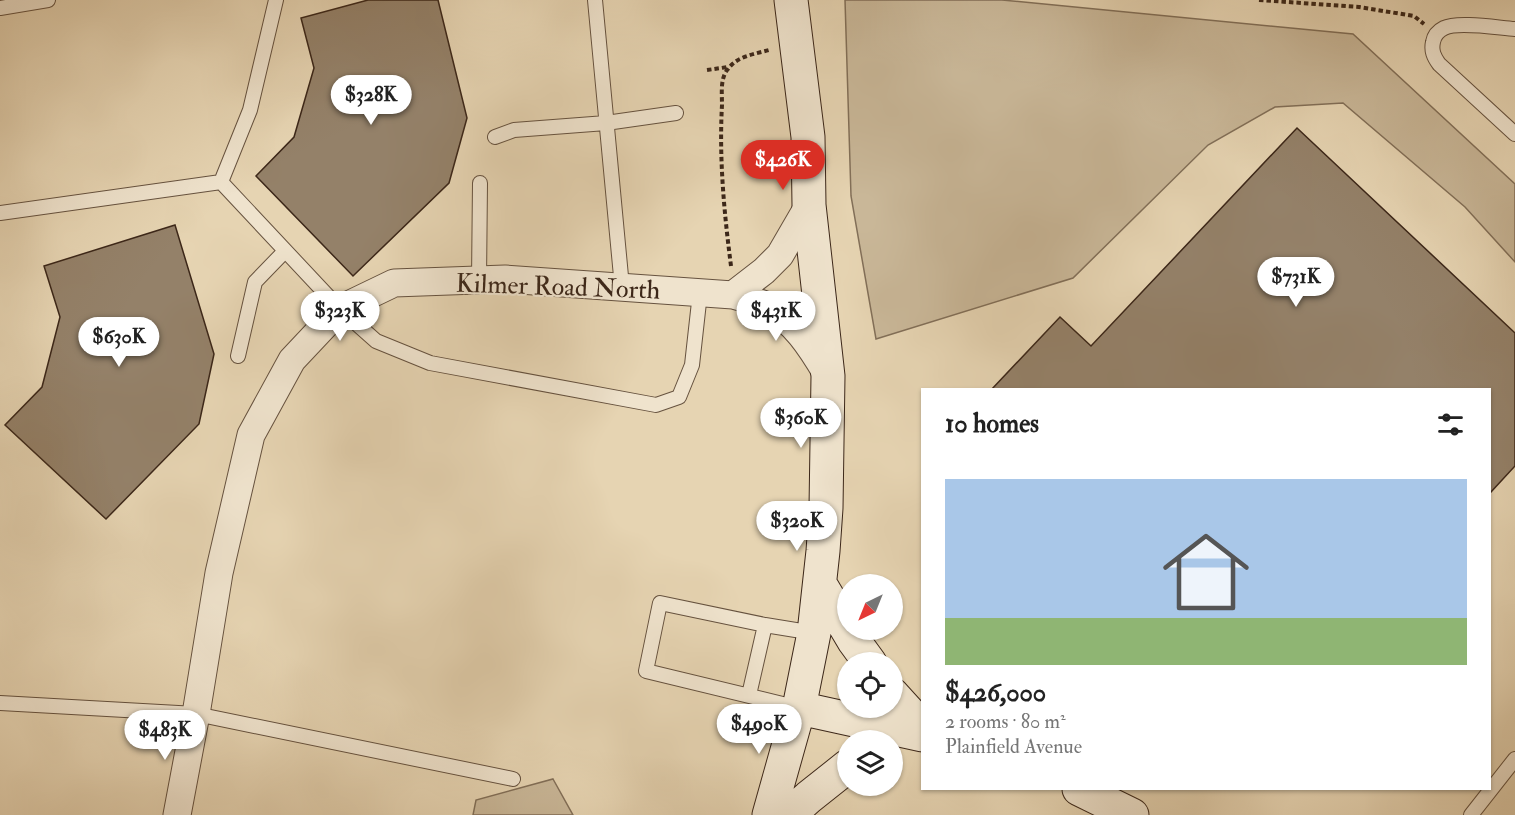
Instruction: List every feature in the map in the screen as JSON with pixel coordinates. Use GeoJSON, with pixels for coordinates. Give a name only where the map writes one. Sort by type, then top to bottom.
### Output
{"type":"FeatureCollection","features":[{"type":"Feature","properties":{"kind":"main road"},"geometry":{"type":"LineString","coordinates":[[769,815],[799,708],[814,633],[826,508],[828,376],[809,205],[808,137],[791,0]]}},
{"type":"Feature","properties":{"kind":"main road"},"geometry":{"type":"LineString","coordinates":[[820,584],[862,652]]}},
{"type":"Feature","properties":{"kind":"main road"},"geometry":{"type":"LineString","coordinates":[[903,706],[921,726]]}},
{"type":"Feature","properties":{"kind":"main road"},"geometry":{"type":"LineString","coordinates":[[799,708],[921,737]]}},
{"type":"Feature","properties":{"kind":"main road"},"geometry":{"type":"LineString","coordinates":[[903,743],[921,737]]}},
{"type":"Feature","properties":{"kind":"main road"},"geometry":{"type":"LineString","coordinates":[[789,815],[837,775]]}},
{"type":"Feature","properties":{"kind":"main road"},"geometry":{"type":"LineString","coordinates":[[1081,790],[1132,815]]}},
{"type":"Feature","properties":{"kind":"street"},"geometry":{"type":"LineString","coordinates":[[733,295],[764,271],[780,255],[809,205]]}},
{"type":"Feature","properties":{"kind":"street","name":"Kilmer Road North"},"geometry":{"type":"LineString","coordinates":[[177,815],[219,573],[251,435],[292,360],[340,309],[394,283],[505,279],[733,295],[764,305],[787,320],[807,342],[828,376]]}},
{"type":"Feature","properties":{"kind":"lane"},"geometry":{"type":"LineString","coordinates":[[0,8],[48,0]]}},
{"type":"Feature","properties":{"kind":"lane"},"geometry":{"type":"LineString","coordinates":[[221,182],[250,110],[276,0]]}},
{"type":"Feature","properties":{"kind":"lane"},"geometry":{"type":"LineString","coordinates":[[595,0],[622,287]]}},
{"type":"Feature","properties":{"kind":"lane"},"geometry":{"type":"LineString","coordinates":[[1515,29],[1457,25],[1445,27],[1436,34],[1432,47],[1433,56],[1439,64],[1515,134]]}},
{"type":"Feature","properties":{"kind":"lane"},"geometry":{"type":"LineString","coordinates":[[495,137],[513,130],[606,123],[676,113]]}},
{"type":"Feature","properties":{"kind":"lane"},"geometry":{"type":"LineString","coordinates":[[0,213],[221,182]]}},
{"type":"Feature","properties":{"kind":"lane"},"geometry":{"type":"LineString","coordinates":[[221,182],[340,309],[376,341],[430,363],[656,405],[679,397],[692,365],[700,293]]}},
{"type":"Feature","properties":{"kind":"lane"},"geometry":{"type":"LineString","coordinates":[[479,280],[480,183]]}},
{"type":"Feature","properties":{"kind":"lane"},"geometry":{"type":"LineString","coordinates":[[238,356],[255,282],[285,251]]}},
{"type":"Feature","properties":{"kind":"lane"},"geometry":{"type":"LineString","coordinates":[[799,708],[646,671],[660,603],[814,633]]}},
{"type":"Feature","properties":{"kind":"lane"},"geometry":{"type":"LineString","coordinates":[[749,695],[765,625]]}},
{"type":"Feature","properties":{"kind":"lane"},"geometry":{"type":"LineString","coordinates":[[0,703],[196,714],[513,779]]}},
{"type":"Feature","properties":{"kind":"lane"},"geometry":{"type":"LineString","coordinates":[[1491,790],[1515,759]]}},
{"type":"Feature","properties":{"kind":"lane"},"geometry":{"type":"LineString","coordinates":[[1471,815],[1491,790]]}},
{"type":"Feature","properties":{"kind":"path"},"geometry":{"type":"LineString","coordinates":[[1259,0],[1359,7],[1414,16],[1436,34]]}},
{"type":"Feature","properties":{"kind":"path"},"geometry":{"type":"LineString","coordinates":[[731,267],[725,223],[720,137],[723,76],[728,67],[738,59],[769,50]]}},
{"type":"Feature","properties":{"kind":"path"},"geometry":{"type":"LineString","coordinates":[[707,70],[728,67]]}},
{"type":"Feature","properties":{"kind":"shaded area"},"geometry":{"type":"Polygon","coordinates":[[[845,0],[1002,0],[1353,34],[1515,184],[1515,262],[1465,207],[1343,103],[1275,107],[1208,145],[1073,278],[876,339],[851,196],[845,0]]]}},
{"type":"Feature","properties":{"kind":"shaded area"},"geometry":{"type":"Polygon","coordinates":[[[553,779],[573,815],[473,815],[476,800],[553,779]]]}},
{"type":"Feature","properties":{"kind":"building"},"geometry":{"type":"Polygon","coordinates":[[[368,0],[438,0],[467,118],[449,183],[353,276],[256,176],[294,137],[314,68],[301,18],[368,0]]]}},
{"type":"Feature","properties":{"kind":"building"},"geometry":{"type":"Polygon","coordinates":[[[1297,128],[1515,333],[1515,466],[1491,492],[1491,388],[993,388],[1060,317],[1091,346],[1297,128]]]}},
{"type":"Feature","properties":{"kind":"building"},"geometry":{"type":"Polygon","coordinates":[[[175,225],[214,354],[199,424],[106,519],[5,425],[42,387],[60,317],[44,266],[175,225]]]}}]}
